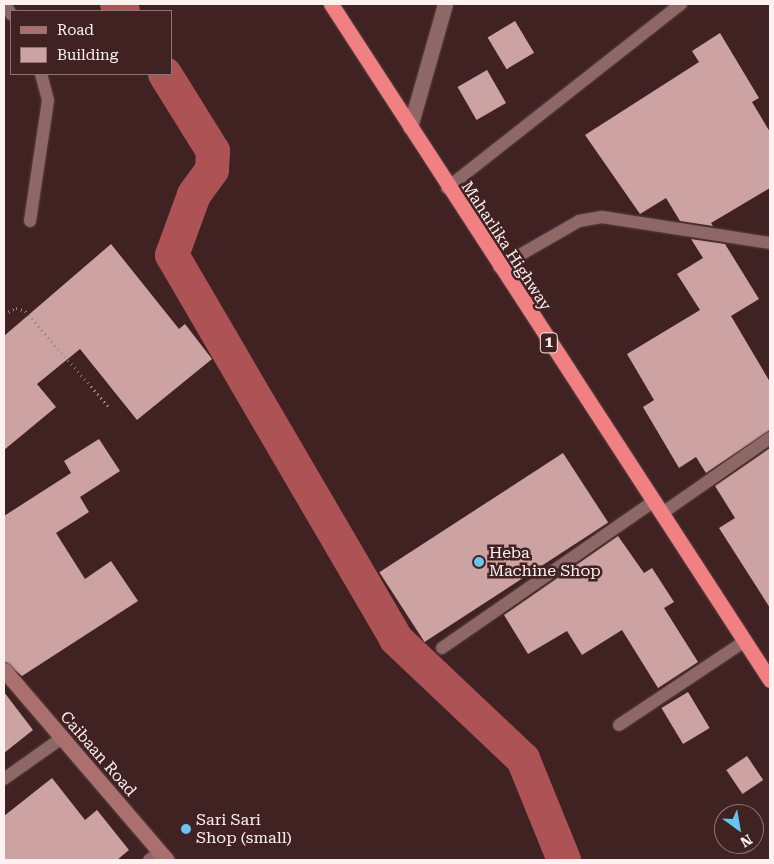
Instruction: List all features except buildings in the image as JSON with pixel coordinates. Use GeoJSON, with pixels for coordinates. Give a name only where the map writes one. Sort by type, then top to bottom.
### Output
{"type":"FeatureCollection","features":[{"type":"Feature","properties":{"kind":"highway","name":"Maharlika Highway"},"geometry":{"type":"LineString","coordinates":[[331,4],[446,188],[770,680]]}},
{"type":"Feature","properties":{"kind":"street"},"geometry":{"type":"LineString","coordinates":[[410,128],[445,4]]}},
{"type":"Feature","properties":{"kind":"street","name":"Caibaan Road"},"geometry":{"type":"LineString","coordinates":[[4,670],[62,738],[158,858]]}},
{"type":"Feature","properties":{"kind":"lane"},"geometry":{"type":"LineString","coordinates":[[446,188],[681,4]]}},
{"type":"Feature","properties":{"kind":"lane"},"geometry":{"type":"LineString","coordinates":[[30,221],[48,100],[41,75]]}},
{"type":"Feature","properties":{"kind":"lane"},"geometry":{"type":"LineString","coordinates":[[498,267],[579,221],[602,217],[769,244]]}},
{"type":"Feature","properties":{"kind":"lane"},"geometry":{"type":"LineString","coordinates":[[442,648],[657,508],[770,438]]}},
{"type":"Feature","properties":{"kind":"lane"},"geometry":{"type":"LineString","coordinates":[[620,725],[745,641]]}},
{"type":"Feature","properties":{"kind":"lane"},"geometry":{"type":"LineString","coordinates":[[4,779],[62,738]]}},
{"type":"Feature","properties":{"kind":"path"},"geometry":{"type":"LineString","coordinates":[[4,314],[16,308],[25,311],[109,407]]}},
{"type":"Feature","properties":{"kind":"waterway"},"geometry":{"type":"LineString","coordinates":[[117,4],[122,10]]}},
{"type":"Feature","properties":{"kind":"waterway"},"geometry":{"type":"LineString","coordinates":[[166,75],[213,151],[212,170],[194,195],[172,255],[396,639],[523,759],[564,860]]}},
{"type":"Feature","properties":{"kind":"place","name":"Heba Machine Shop"},"geometry":{"type":"Point","coordinates":[479,562]}},
{"type":"Feature","properties":{"kind":"place","name":"Sari Sari Shop (small)"},"geometry":{"type":"Point","coordinates":[186,829]}}]}
